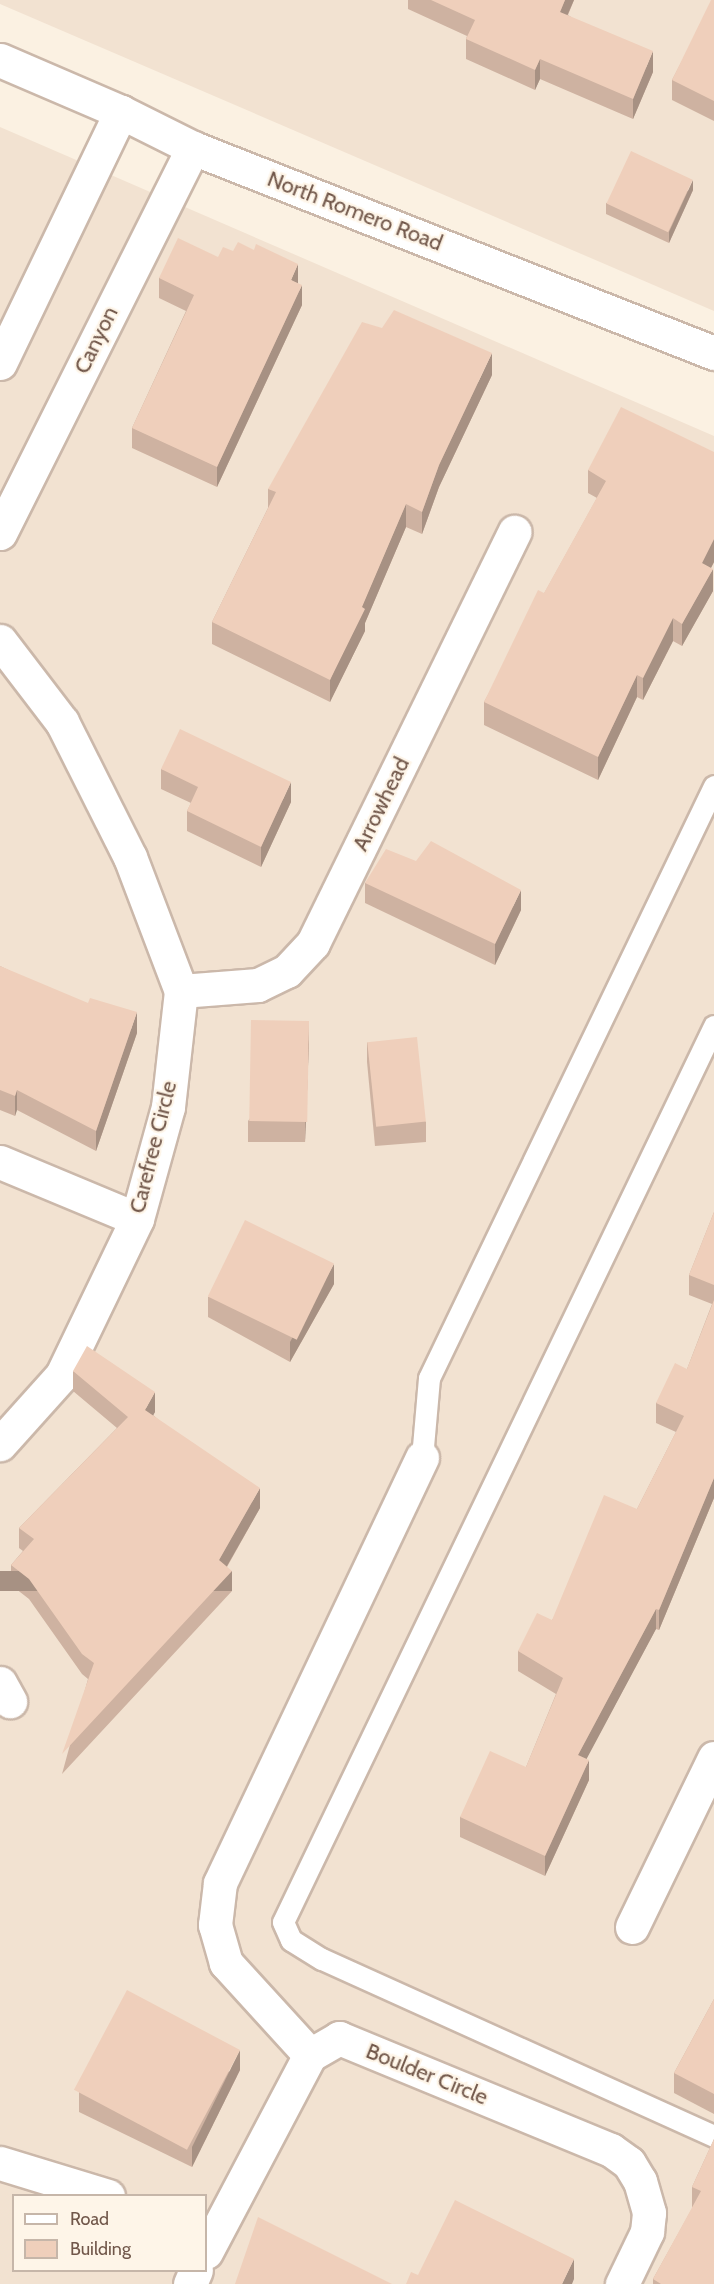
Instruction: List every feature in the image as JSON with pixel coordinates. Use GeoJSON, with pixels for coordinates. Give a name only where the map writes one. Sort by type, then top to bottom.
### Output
{"type":"FeatureCollection","features":[{"type":"Feature","properties":{"kind":"street","name":"North Romero Road"},"geometry":{"type":"LineString","coordinates":[[0,60],[122,112],[193,148],[714,353]]}},
{"type":"Feature","properties":{"kind":"street"},"geometry":{"type":"LineString","coordinates":[[0,363],[122,112]]}},
{"type":"Feature","properties":{"kind":"street","name":"Canyon"},"geometry":{"type":"LineString","coordinates":[[0,533],[193,148]]}},
{"type":"Feature","properties":{"kind":"street","name":"Arrowhead"},"geometry":{"type":"LineString","coordinates":[[181,991],[258,985],[287,971],[313,943],[514,532]]}},
{"type":"Feature","properties":{"kind":"street","name":"Carefree Circle"},"geometry":{"type":"LineString","coordinates":[[0,641],[62,722],[130,857],[181,991],[168,1107],[137,1219],[62,1375],[0,1444]]}},
{"type":"Feature","properties":{"kind":"street"},"geometry":{"type":"LineString","coordinates":[[0,1162],[137,1219]]}},
{"type":"Feature","properties":{"kind":"street"},"geometry":{"type":"LineString","coordinates":[[209,2235],[310,2055],[226,1963],[215,1925],[220,1883],[422,1458]]}},
{"type":"Feature","properties":{"kind":"street"},"geometry":{"type":"LineString","coordinates":[[632,1927],[714,1758]]}},
{"type":"Feature","properties":{"kind":"street","name":"Boulder Circle"},"geometry":{"type":"LineString","coordinates":[[310,2055],[339,2038],[611,2150],[629,2163],[640,2181],[649,2212],[647,2232],[622,2284]]}},
{"type":"Feature","properties":{"kind":"street"},"geometry":{"type":"LineString","coordinates":[[0,2163],[101,2194]]}},
{"type":"Feature","properties":{"kind":"lane"},"geometry":{"type":"LineString","coordinates":[[422,1458],[429,1378],[714,786]]}},
{"type":"Feature","properties":{"kind":"lane"},"geometry":{"type":"LineString","coordinates":[[714,1026],[283,1922],[291,1940],[322,1959],[714,2136]]}},
{"type":"Feature","properties":{"kind":"shaded area"},"geometry":{"type":"Polygon","coordinates":[[[0,0],[714,0],[714,311],[0,4],[0,0]]]}},
{"type":"Feature","properties":{"kind":"shaded area"},"geometry":{"type":"Polygon","coordinates":[[[0,127],[714,436],[714,2284],[0,2284],[0,127]]]}},
{"type":"Feature","properties":{"kind":"building"},"geometry":{"type":"Polygon","coordinates":[[[431,0],[565,0],[560,12],[653,51],[633,99],[540,59],[535,70],[466,39],[475,20],[431,0]]]}},
{"type":"Feature","properties":{"kind":"building"},"geometry":{"type":"Polygon","coordinates":[[[711,0],[714,0],[714,101],[672,80],[711,0]]]}},
{"type":"Feature","properties":{"kind":"building"},"geometry":{"type":"Polygon","coordinates":[[[631,151],[693,180],[668,232],[606,204],[631,151]]]}},
{"type":"Feature","properties":{"kind":"building"},"geometry":{"type":"Polygon","coordinates":[[[178,238],[218,257],[223,247],[233,251],[238,242],[254,250],[256,244],[298,264],[291,280],[302,285],[217,467],[132,428],[194,295],[159,278],[178,238]]]}},
{"type":"Feature","properties":{"kind":"building"},"geometry":{"type":"Polygon","coordinates":[[[394,310],[492,353],[439,465],[422,512],[406,504],[362,607],[365,609],[330,680],[212,622],[276,492],[268,489],[362,322],[382,328],[394,310]]]}},
{"type":"Feature","properties":{"kind":"building"},"geometry":{"type":"Polygon","coordinates":[[[621,407],[714,452],[714,539],[702,563],[713,569],[682,624],[673,618],[643,678],[637,675],[598,757],[484,702],[538,590],[544,593],[606,481],[588,470],[621,407]]]}},
{"type":"Feature","properties":{"kind":"building"},"geometry":{"type":"Polygon","coordinates":[[[180,729],[291,782],[261,847],[187,811],[198,787],[161,769],[180,729]]]}},
{"type":"Feature","properties":{"kind":"building"},"geometry":{"type":"Polygon","coordinates":[[[431,841],[521,890],[495,944],[365,883],[386,849],[416,861],[431,841]]]}},
{"type":"Feature","properties":{"kind":"building"},"geometry":{"type":"Polygon","coordinates":[[[0,966],[88,1003],[90,998],[137,1012],[96,1131],[17,1090],[15,1096],[0,1090],[0,966]]]}},
{"type":"Feature","properties":{"kind":"building"},"geometry":{"type":"Polygon","coordinates":[[[251,1020],[309,1021],[307,1122],[249,1121],[251,1020]]]}},
{"type":"Feature","properties":{"kind":"building"},"geometry":{"type":"Polygon","coordinates":[[[417,1037],[426,1122],[376,1127],[367,1042],[417,1037]]]}},
{"type":"Feature","properties":{"kind":"building"},"geometry":{"type":"Polygon","coordinates":[[[714,1212],[714,1285],[689,1275],[714,1212]]]}},
{"type":"Feature","properties":{"kind":"building"},"geometry":{"type":"Polygon","coordinates":[[[245,1220],[334,1263],[297,1340],[208,1296],[245,1220]]]}},
{"type":"Feature","properties":{"kind":"building"},"geometry":{"type":"Polygon","coordinates":[[[714,1300],[714,1478],[659,1610],[656,1609],[578,1755],[589,1760],[545,1856],[460,1817],[490,1751],[526,1767],[563,1678],[518,1651],[537,1613],[552,1620],[604,1495],[637,1509],[684,1416],[656,1403],[675,1363],[687,1369],[714,1300]]]}},
{"type":"Feature","properties":{"kind":"building"},"geometry":{"type":"Polygon","coordinates":[[[87,1346],[155,1392],[145,1410],[260,1488],[219,1560],[232,1571],[62,1754],[94,1663],[82,1654],[29,1579],[11,1565],[34,1539],[19,1528],[128,1417],[73,1371],[87,1346]]]}},
{"type":"Feature","properties":{"kind":"building"},"geometry":{"type":"Polygon","coordinates":[[[127,1990],[240,2050],[187,2150],[74,2090],[127,1990]]]}},
{"type":"Feature","properties":{"kind":"building"},"geometry":{"type":"Polygon","coordinates":[[[714,1999],[714,2094],[674,2073],[714,1999]]]}},
{"type":"Feature","properties":{"kind":"building"},"geometry":{"type":"Polygon","coordinates":[[[714,2139],[714,2284],[661,2284],[653,2279],[701,2191],[692,2187],[714,2139]]]}},
{"type":"Feature","properties":{"kind":"building"},"geometry":{"type":"Polygon","coordinates":[[[455,2200],[574,2259],[562,2284],[406,2284],[411,2272],[418,2275],[455,2200]]]}},
{"type":"Feature","properties":{"kind":"building"},"geometry":{"type":"Polygon","coordinates":[[[258,2217],[392,2284],[235,2284],[258,2217]]]}}]}
